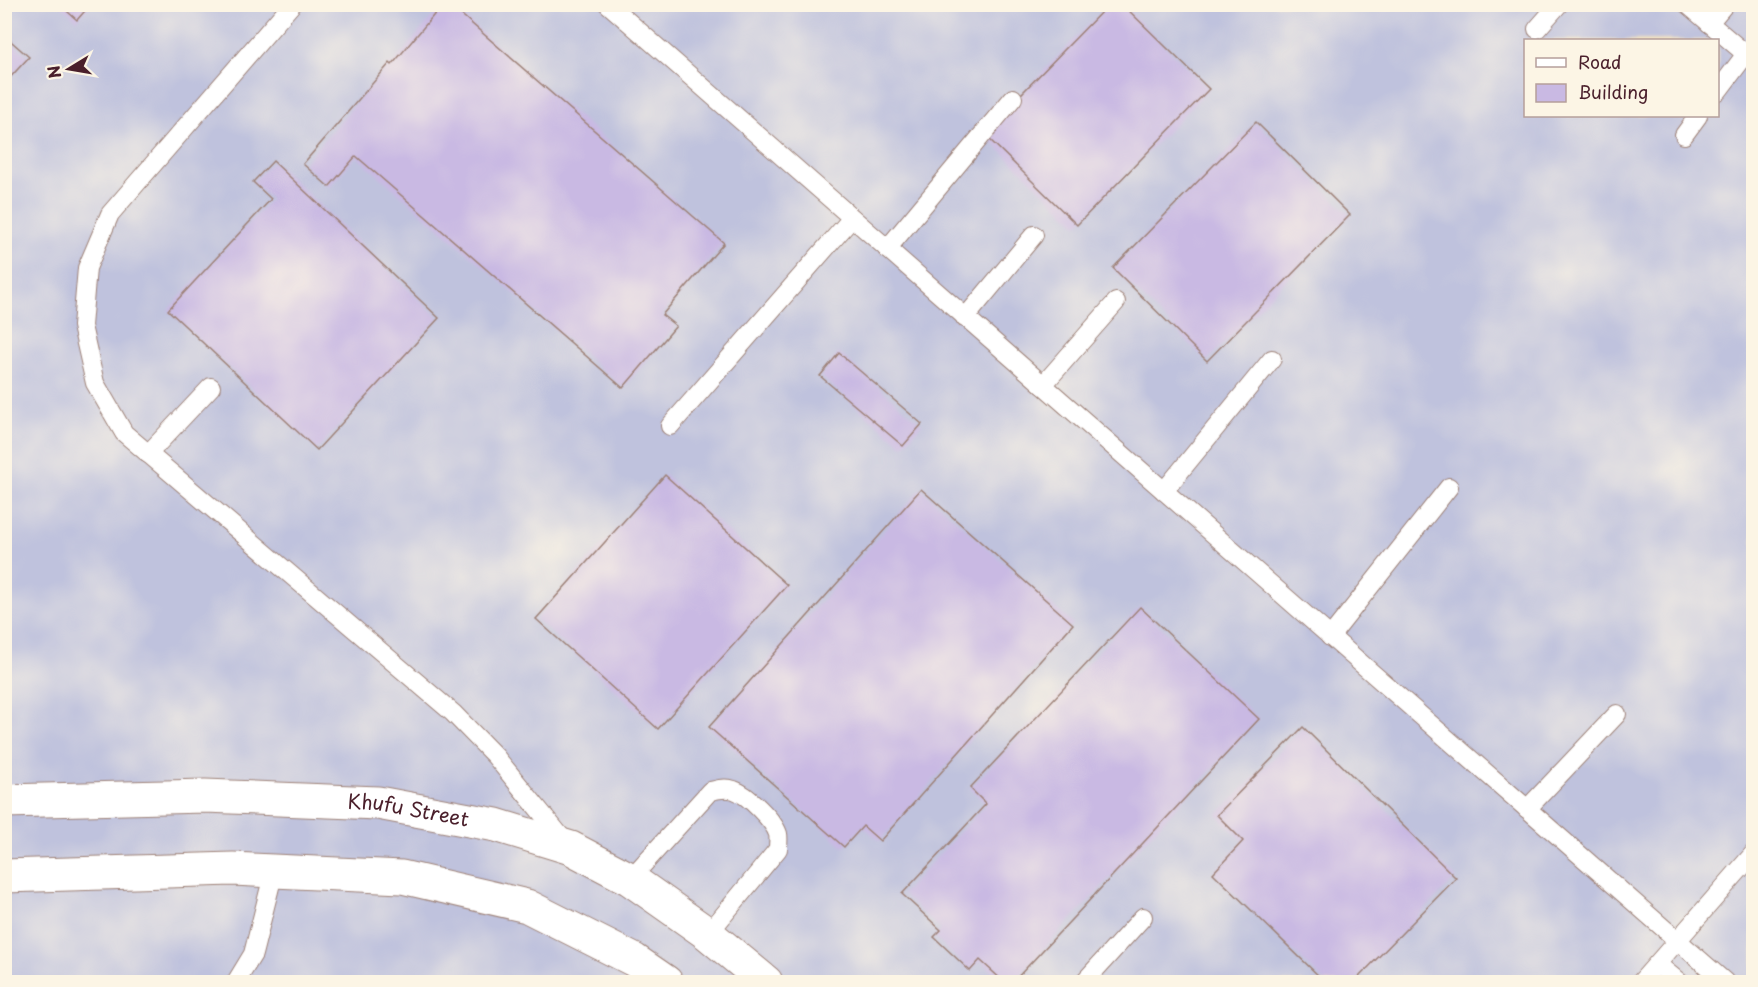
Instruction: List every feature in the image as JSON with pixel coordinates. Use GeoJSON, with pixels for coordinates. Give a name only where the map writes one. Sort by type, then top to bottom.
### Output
{"type":"FeatureCollection","features":[{"type":"Feature","properties":{"kind":"street","name":"Khufu Street"},"geometry":{"type":"LineString","coordinates":[[4,801],[205,796],[378,803],[496,825],[571,848],[630,879],[708,934],[766,982]]}},
{"type":"Feature","properties":{"kind":"street"},"geometry":{"type":"LineString","coordinates":[[4,876],[232,869],[402,877],[527,906],[634,960],[666,982]]}},
{"type":"Feature","properties":{"kind":"lane"},"geometry":{"type":"LineString","coordinates":[[292,4],[110,214],[87,268],[82,326],[94,383],[124,433],[453,713],[495,756],[571,848]]}},
{"type":"Feature","properties":{"kind":"lane"},"geometry":{"type":"LineString","coordinates":[[1537,29],[1559,4]]}},
{"type":"Feature","properties":{"kind":"lane"},"geometry":{"type":"LineString","coordinates":[[1688,4],[1750,57],[1719,90]]}},
{"type":"Feature","properties":{"kind":"lane"},"geometry":{"type":"LineString","coordinates":[[1709,23],[1725,4]]}},
{"type":"Feature","properties":{"kind":"lane"},"geometry":{"type":"LineString","coordinates":[[615,7],[965,318],[1725,982]]}},
{"type":"Feature","properties":{"kind":"lane"},"geometry":{"type":"LineString","coordinates":[[887,249],[1013,98]]}},
{"type":"Feature","properties":{"kind":"lane"},"geometry":{"type":"LineString","coordinates":[[1684,135],[1697,117]]}},
{"type":"Feature","properties":{"kind":"lane"},"geometry":{"type":"LineString","coordinates":[[670,426],[852,218]]}},
{"type":"Feature","properties":{"kind":"lane"},"geometry":{"type":"LineString","coordinates":[[965,318],[1034,235]]}},
{"type":"Feature","properties":{"kind":"lane"},"geometry":{"type":"LineString","coordinates":[[1043,386],[1116,302]]}},
{"type":"Feature","properties":{"kind":"lane"},"geometry":{"type":"LineString","coordinates":[[1164,491],[1272,359]]}},
{"type":"Feature","properties":{"kind":"lane"},"geometry":{"type":"LineString","coordinates":[[148,454],[212,387]]}},
{"type":"Feature","properties":{"kind":"lane"},"geometry":{"type":"LineString","coordinates":[[1330,637],[1449,487]]}},
{"type":"Feature","properties":{"kind":"lane"},"geometry":{"type":"LineString","coordinates":[[1527,809],[1617,714]]}},
{"type":"Feature","properties":{"kind":"lane"},"geometry":{"type":"LineString","coordinates":[[630,879],[710,790],[733,789],[746,796],[763,812],[778,833],[778,849],[708,934]]}},
{"type":"Feature","properties":{"kind":"lane"},"geometry":{"type":"LineString","coordinates":[[1641,982],[1677,940],[1750,865]]}},
{"type":"Feature","properties":{"kind":"lane"},"geometry":{"type":"LineString","coordinates":[[236,982],[253,954],[274,871]]}},
{"type":"Feature","properties":{"kind":"lane"},"geometry":{"type":"LineString","coordinates":[[1084,982],[1143,917]]}},
{"type":"Feature","properties":{"kind":"lane"},"geometry":{"type":"LineString","coordinates":[[1657,964],[1679,982]]}},
{"type":"Feature","properties":{"kind":"shaded area"},"geometry":{"type":"Polygon","coordinates":[[[5,5],[1753,5],[1753,982],[5,982],[5,5]]]}},
{"type":"Feature","properties":{"kind":"building"},"geometry":{"type":"Polygon","coordinates":[[[59,4],[91,4],[77,20],[59,4]]]}},
{"type":"Feature","properties":{"kind":"building"},"geometry":{"type":"Polygon","coordinates":[[[443,4],[449,4],[724,243],[662,315],[676,326],[623,388],[356,156],[329,187],[303,164],[443,4]]]}},
{"type":"Feature","properties":{"kind":"building"},"geometry":{"type":"Polygon","coordinates":[[[1109,4],[1122,4],[1209,89],[1077,225],[983,133],[1109,4]]]}},
{"type":"Feature","properties":{"kind":"building"},"geometry":{"type":"Polygon","coordinates":[[[4,35],[29,57],[4,84],[4,35]]]}},
{"type":"Feature","properties":{"kind":"building"},"geometry":{"type":"Polygon","coordinates":[[[1256,122],[1350,215],[1207,361],[1113,268],[1256,122]]]}},
{"type":"Feature","properties":{"kind":"building"},"geometry":{"type":"Polygon","coordinates":[[[273,161],[439,318],[317,450],[168,310],[271,199],[253,182],[273,161]]]}},
{"type":"Feature","properties":{"kind":"building"},"geometry":{"type":"Polygon","coordinates":[[[839,353],[922,424],[903,446],[820,376],[839,353]]]}},
{"type":"Feature","properties":{"kind":"building"},"geometry":{"type":"Polygon","coordinates":[[[665,475],[787,585],[658,729],[536,619],[665,475]]]}},
{"type":"Feature","properties":{"kind":"building"},"geometry":{"type":"Polygon","coordinates":[[[921,489],[1073,624],[880,841],[863,826],[844,847],[709,727],[921,489]]]}},
{"type":"Feature","properties":{"kind":"building"},"geometry":{"type":"Polygon","coordinates":[[[1140,607],[1259,719],[1013,982],[1004,982],[980,960],[970,971],[934,937],[941,930],[902,894],[986,804],[970,788],[1140,607]]]}},
{"type":"Feature","properties":{"kind":"building"},"geometry":{"type":"Polygon","coordinates":[[[1303,727],[1456,878],[1354,982],[1325,982],[1213,873],[1243,841],[1217,815],[1303,727]]]}}]}
